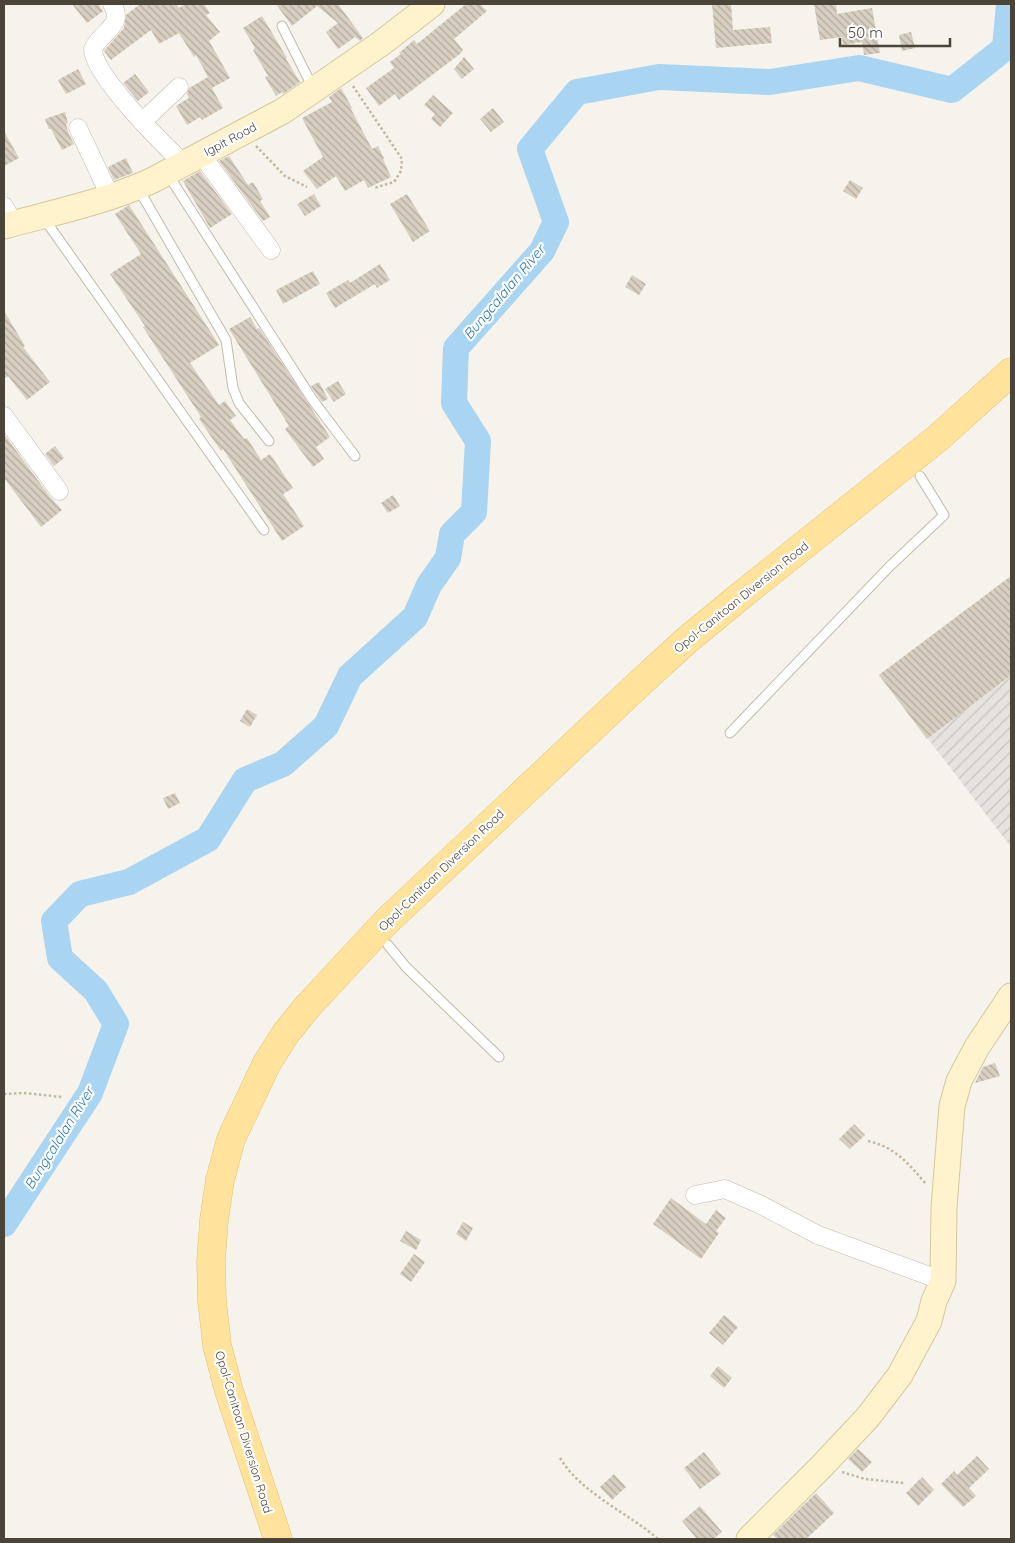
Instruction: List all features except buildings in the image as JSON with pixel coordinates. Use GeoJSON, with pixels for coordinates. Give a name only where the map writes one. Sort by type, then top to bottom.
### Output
{"type":"FeatureCollection","features":[{"type":"Feature","properties":{"kind":"main road","name":"Opol-Canitoan Diversion Road"},"geometry":{"type":"LineString","coordinates":[[278,1539],[235,1409],[217,1345],[212,1301],[211,1261],[214,1220],[220,1180],[231,1139],[267,1063],[286,1034],[308,1006],[387,921],[640,683],[687,640],[738,598],[938,438],[1011,372]]}},
{"type":"Feature","properties":{"kind":"main road","name":"Opol-Canitoan Diversion Road"},"geometry":{"type":"LineString","coordinates":[[296,1539],[246,1386],[235,1342],[230,1300],[229,1262],[237,1183],[247,1145],[282,1072],[319,1019],[388,945],[452,882],[698,654],[920,476],[1011,396]]}},
{"type":"Feature","properties":{"kind":"street"},"geometry":{"type":"LineString","coordinates":[[112,4],[117,14],[116,22],[96,43],[93,54],[97,64],[142,122],[271,250]]}},
{"type":"Feature","properties":{"kind":"street","name":"Igpit Road"},"geometry":{"type":"LineString","coordinates":[[7,219],[42,215],[137,187],[283,111],[342,71],[432,4]]}},
{"type":"Feature","properties":{"kind":"street"},"geometry":{"type":"LineString","coordinates":[[142,122],[179,87]]}},
{"type":"Feature","properties":{"kind":"street"},"geometry":{"type":"LineString","coordinates":[[78,128],[110,196]]}},
{"type":"Feature","properties":{"kind":"street"},"geometry":{"type":"LineString","coordinates":[[4,416],[59,491]]}},
{"type":"Feature","properties":{"kind":"street"},"geometry":{"type":"LineString","coordinates":[[749,1539],[868,1417],[900,1375],[928,1321],[943,1281],[944,1206],[952,1106],[959,1081],[977,1046],[1011,996]]}},
{"type":"Feature","properties":{"kind":"street"},"geometry":{"type":"LineString","coordinates":[[695,1195],[725,1189],[752,1200],[818,1235],[943,1281]]}},
{"type":"Feature","properties":{"kind":"lane"},"geometry":{"type":"LineString","coordinates":[[282,26],[314,90]]}},
{"type":"Feature","properties":{"kind":"lane"},"geometry":{"type":"LineString","coordinates":[[183,163],[312,399],[355,456]]}},
{"type":"Feature","properties":{"kind":"lane"},"geometry":{"type":"LineString","coordinates":[[137,187],[226,340],[233,388],[239,403],[269,441]]}},
{"type":"Feature","properties":{"kind":"lane"},"geometry":{"type":"LineString","coordinates":[[42,215],[264,530]]}},
{"type":"Feature","properties":{"kind":"lane"},"geometry":{"type":"LineString","coordinates":[[730,733],[890,566],[944,515],[920,476]]}},
{"type":"Feature","properties":{"kind":"lane"},"geometry":{"type":"LineString","coordinates":[[388,945],[406,967],[499,1057]]}},
{"type":"Feature","properties":{"kind":"path"},"geometry":{"type":"LineString","coordinates":[[342,71],[402,159],[401,171],[394,182],[374,188]]}},
{"type":"Feature","properties":{"kind":"path"},"geometry":{"type":"LineString","coordinates":[[244,131],[285,176],[307,187]]}},
{"type":"Feature","properties":{"kind":"path"},"geometry":{"type":"LineString","coordinates":[[4,1094],[24,1093],[62,1097]]}},
{"type":"Feature","properties":{"kind":"path"},"geometry":{"type":"LineString","coordinates":[[868,1141],[882,1144],[908,1161],[944,1206]]}},
{"type":"Feature","properties":{"kind":"path"},"geometry":{"type":"LineString","coordinates":[[560,1458],[565,1467],[588,1488],[658,1539]]}},
{"type":"Feature","properties":{"kind":"path"},"geometry":{"type":"LineString","coordinates":[[822,1466],[865,1479],[904,1483]]}},
{"type":"Feature","properties":{"kind":"shaded area"},"geometry":{"type":"Polygon","coordinates":[[[1011,576],[1011,847],[879,675],[1011,576]]]}},
{"type":"Feature","properties":{"kind":"waterway","name":"Bungcalalan River"},"geometry":{"type":"LineString","coordinates":[[4,1224],[90,1093],[116,1024],[96,991],[60,958],[54,921],[80,894],[129,882],[208,839],[245,780],[283,764],[326,726],[350,676],[415,617],[429,585],[448,558],[452,534],[474,512],[478,441],[454,403],[456,348],[542,251],[556,222],[530,149],[577,92],[659,77],[770,82],[859,68],[952,90],[1005,48],[1009,4]]}}]}
